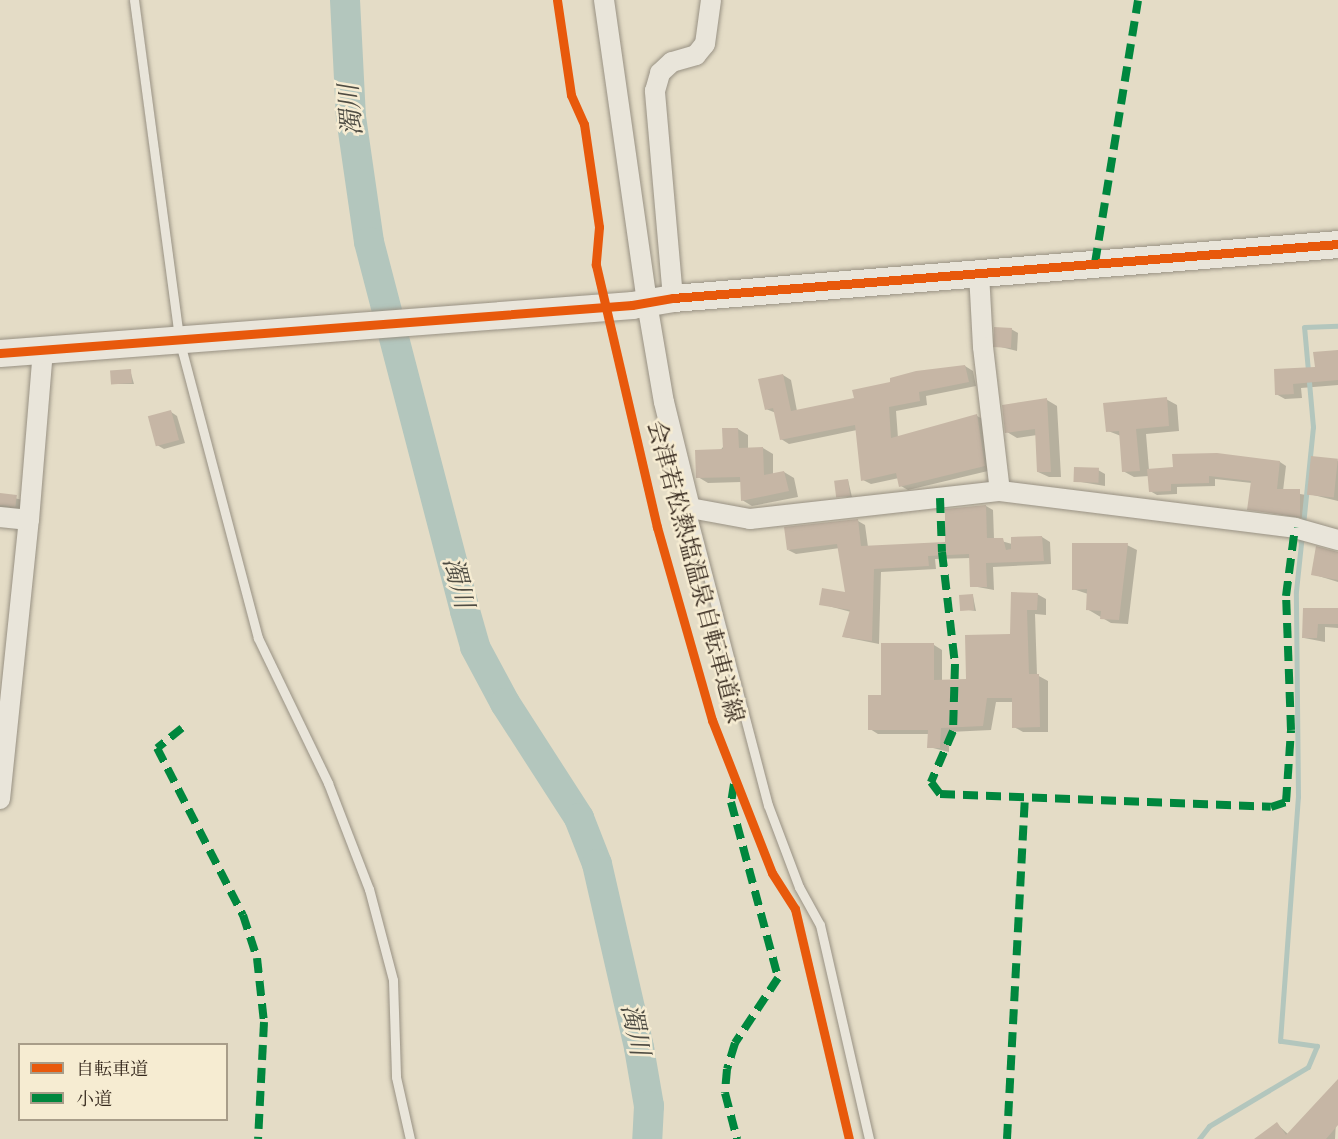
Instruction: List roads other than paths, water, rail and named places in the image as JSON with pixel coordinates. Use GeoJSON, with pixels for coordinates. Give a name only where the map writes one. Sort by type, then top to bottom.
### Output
{"type":"FeatureCollection","features":[{"type":"Feature","properties":{"kind":"street"},"geometry":{"type":"LineString","coordinates":[[604,0],[651,302],[664,402],[690,508],[750,519],[1000,491],[1294,528],[1338,540]]}},
{"type":"Feature","properties":{"kind":"street"},"geometry":{"type":"LineString","coordinates":[[651,302],[655,91],[660,73],[672,62],[696,55],[705,44],[711,0]]}},
{"type":"Feature","properties":{"kind":"street"},"geometry":{"type":"LineString","coordinates":[[0,353],[651,302],[1338,244]]}},
{"type":"Feature","properties":{"kind":"street"},"geometry":{"type":"LineString","coordinates":[[978,273],[983,348],[1000,491]]}},
{"type":"Feature","properties":{"kind":"street"},"geometry":{"type":"LineString","coordinates":[[0,799],[29,520],[42,350]]}},
{"type":"Feature","properties":{"kind":"street"},"geometry":{"type":"LineString","coordinates":[[0,517],[29,520]]}},
{"type":"Feature","properties":{"kind":"lane"},"geometry":{"type":"LineString","coordinates":[[134,0],[189,338],[258,638],[328,783],[369,889],[393,980],[396,1077],[410,1139]]}},
{"type":"Feature","properties":{"kind":"lane"},"geometry":{"type":"LineString","coordinates":[[690,508],[768,805],[799,887],[820,925],[869,1139]]}},
{"type":"Feature","properties":{"kind":"waterway","name":"濁川"},"geometry":{"type":"LineString","coordinates":[[345,0],[351,117],[369,242],[465,611],[475,647],[505,703],[579,818],[597,864],[639,1048],[649,1106],[647,1139]]}},
{"type":"Feature","properties":{"kind":"waterway"},"geometry":{"type":"LineString","coordinates":[[1303,525],[1313,427],[1304,327],[1338,326]]}},
{"type":"Feature","properties":{"kind":"waterway"},"geometry":{"type":"LineString","coordinates":[[1199,1139],[1209,1126],[1308,1067],[1317,1046],[1280,1041],[1298,797],[1296,591],[1302,534]]}}]}
